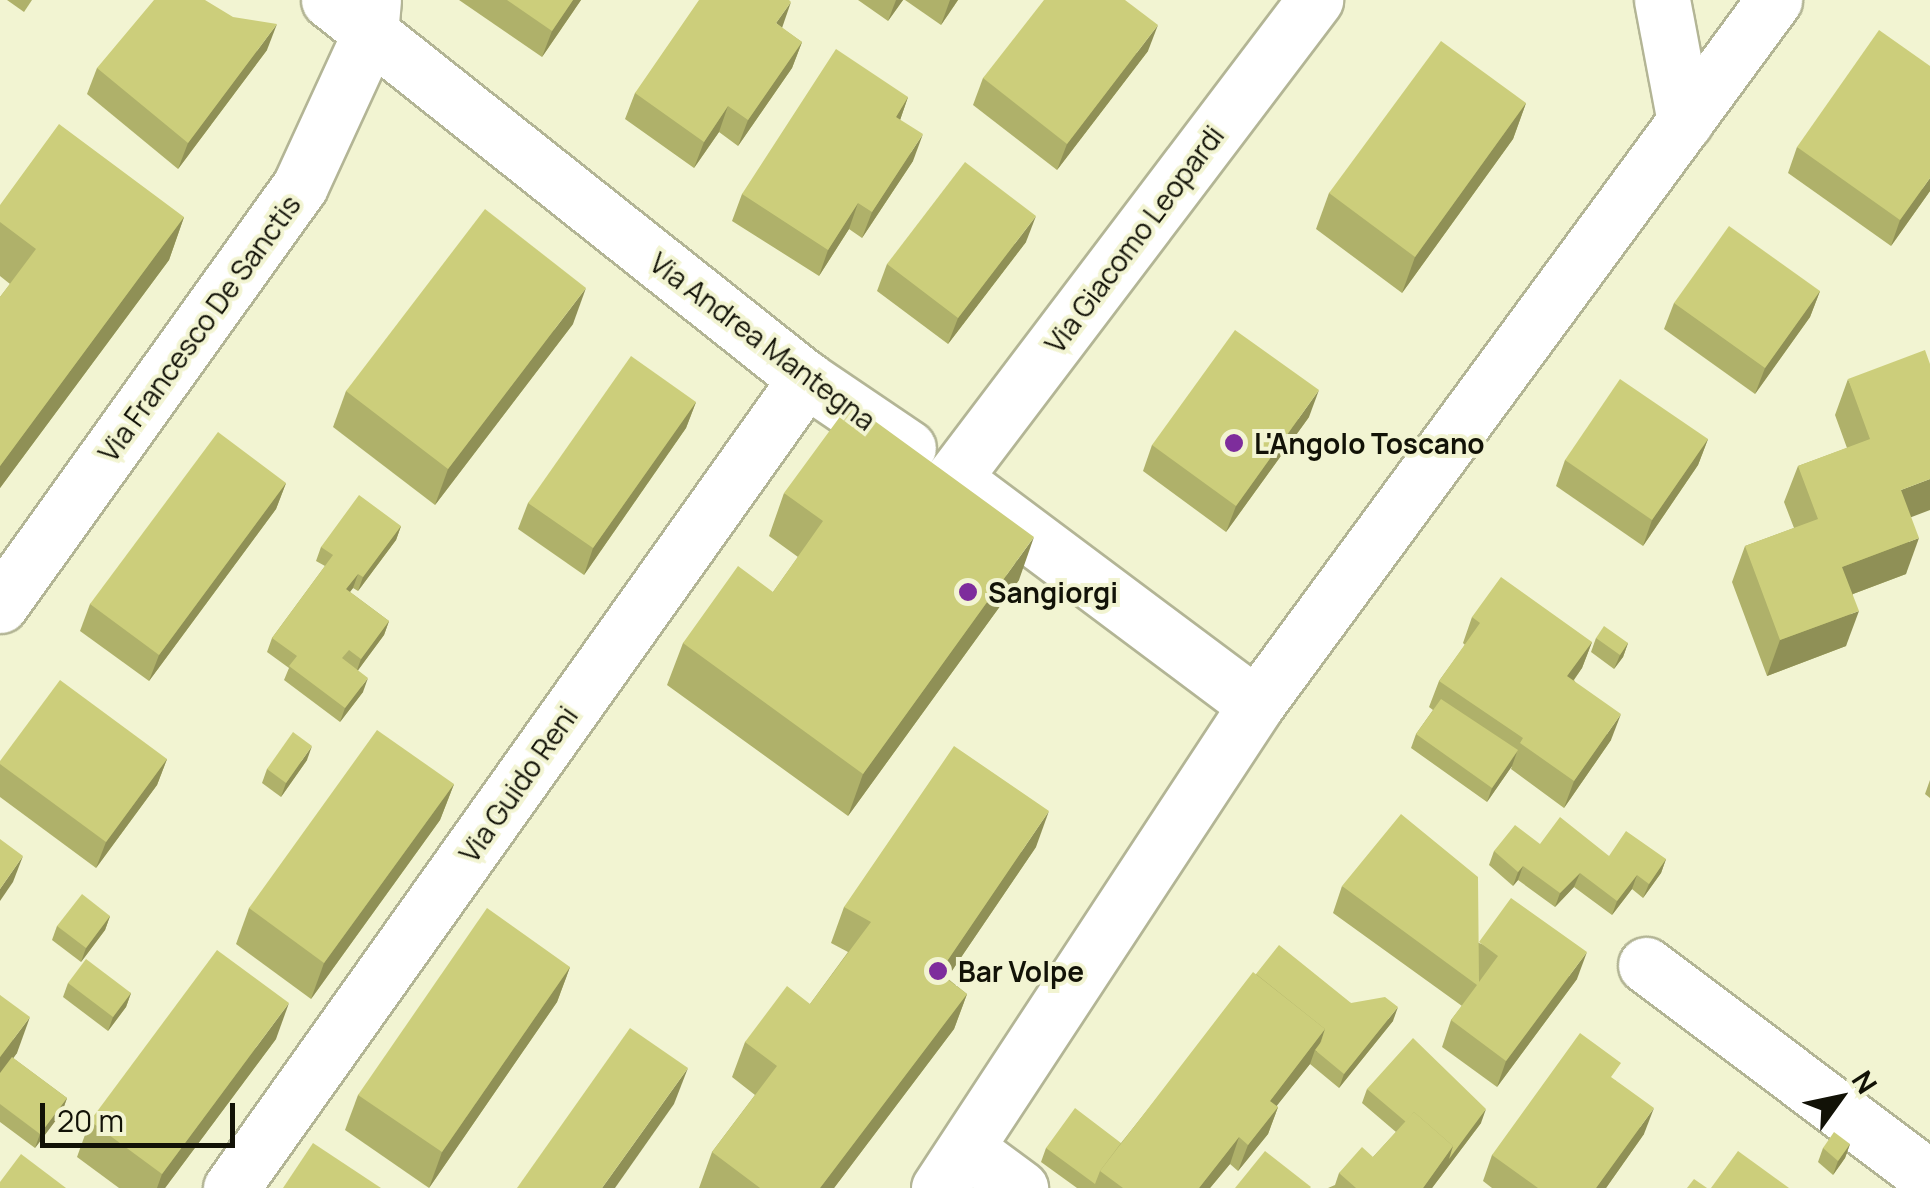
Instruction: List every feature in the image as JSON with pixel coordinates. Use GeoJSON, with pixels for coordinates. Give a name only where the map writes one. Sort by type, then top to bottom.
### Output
{"type":"FeatureCollection","features":[{"type":"Feature","properties":{"kind":"street"},"geometry":{"type":"LineString","coordinates":[[1662,0],[1685,122]]}},
{"type":"Feature","properties":{"kind":"street"},"geometry":{"type":"LineString","coordinates":[[1020,1188],[953,1169],[1256,705],[1774,0]]}},
{"type":"Feature","properties":{"kind":"street","name":"Via Giacomo Leopardi"},"geometry":{"type":"LineString","coordinates":[[953,478],[1295,7]]}},
{"type":"Feature","properties":{"kind":"street","name":"Via Andrea Mantegna"},"geometry":{"type":"LineString","coordinates":[[357,11],[806,380],[953,478],[1256,705]]}},
{"type":"Feature","properties":{"kind":"street","name":"Via Francesco De Sanctis"},"geometry":{"type":"LineString","coordinates":[[0,605],[300,186],[357,11]]}},
{"type":"Feature","properties":{"kind":"street","name":"Via Guido Reni"},"geometry":{"type":"LineString","coordinates":[[230,1188],[806,380]]}},
{"type":"Feature","properties":{"kind":"street"},"geometry":{"type":"LineString","coordinates":[[1646,965],[1930,1178]]}},
{"type":"Feature","properties":{"kind":"building"},"geometry":{"type":"Polygon","coordinates":[[[154,0],[205,0],[233,17],[277,24],[188,143],[97,68],[154,0]]]}},
{"type":"Feature","properties":{"kind":"building"},"geometry":{"type":"Polygon","coordinates":[[[507,0],[573,0],[552,31],[507,0]]]}},
{"type":"Feature","properties":{"kind":"building"},"geometry":{"type":"Polygon","coordinates":[[[699,0],[789,0],[776,23],[802,42],[748,120],[728,106],[704,142],[635,93],[699,0]]]}},
{"type":"Feature","properties":{"kind":"building"},"geometry":{"type":"Polygon","coordinates":[[[1044,0],[1125,0],[1158,25],[1067,144],[983,78],[1044,0]]]}},
{"type":"Feature","properties":{"kind":"building"},"geometry":{"type":"Polygon","coordinates":[[[1879,30],[1930,66],[1930,178],[1900,220],[1797,147],[1879,30]]]}},
{"type":"Feature","properties":{"kind":"building"},"geometry":{"type":"Polygon","coordinates":[[[1441,41],[1526,103],[1415,257],[1329,193],[1441,41]]]}},
{"type":"Feature","properties":{"kind":"building"},"geometry":{"type":"Polygon","coordinates":[[[836,49],[908,97],[896,117],[923,134],[872,212],[858,203],[828,250],[742,194],[836,49]]]}},
{"type":"Feature","properties":{"kind":"building"},"geometry":{"type":"Polygon","coordinates":[[[59,124],[184,217],[0,466],[0,297],[36,249],[0,222],[0,205],[59,124]]]}},
{"type":"Feature","properties":{"kind":"building"},"geometry":{"type":"Polygon","coordinates":[[[965,162],[1036,216],[958,318],[887,264],[965,162]]]}},
{"type":"Feature","properties":{"kind":"building"},"geometry":{"type":"Polygon","coordinates":[[[485,209],[586,288],[448,469],[346,391],[485,209]]]}},
{"type":"Feature","properties":{"kind":"building"},"geometry":{"type":"Polygon","coordinates":[[[1729,226],[1820,291],[1765,368],[1674,303],[1729,226]]]}},
{"type":"Feature","properties":{"kind":"building"},"geometry":{"type":"Polygon","coordinates":[[[1235,330],[1319,390],[1236,506],[1152,445],[1235,330]]]}},
{"type":"Feature","properties":{"kind":"building"},"geometry":{"type":"Polygon","coordinates":[[[1925,350],[1930,364],[1930,479],[1901,490],[1919,538],[1842,567],[1859,611],[1780,640],[1745,546],[1818,519],[1798,466],[1870,439],[1848,379],[1925,350]]]}},
{"type":"Feature","properties":{"kind":"building"},"geometry":{"type":"Polygon","coordinates":[[[631,356],[696,402],[593,548],[528,503],[631,356]]]}},
{"type":"Feature","properties":{"kind":"building"},"geometry":{"type":"Polygon","coordinates":[[[1620,379],[1708,439],[1652,520],[1565,460],[1620,379]]]}},
{"type":"Feature","properties":{"kind":"building"},"geometry":{"type":"Polygon","coordinates":[[[850,403],[1034,537],[863,774],[683,643],[738,566],[773,592],[823,521],[784,493],[850,403]]]}},
{"type":"Feature","properties":{"kind":"building"},"geometry":{"type":"Polygon","coordinates":[[[218,432],[286,483],[159,655],[90,604],[218,432]]]}},
{"type":"Feature","properties":{"kind":"building"},"geometry":{"type":"Polygon","coordinates":[[[359,495],[401,526],[363,577],[358,574],[346,589],[389,621],[361,659],[349,650],[342,658],[368,678],[345,708],[289,666],[297,656],[272,638],[333,555],[321,547],[359,495]]]}},
{"type":"Feature","properties":{"kind":"building"},"geometry":{"type":"Polygon","coordinates":[[[1501,577],[1592,642],[1567,676],[1621,714],[1574,781],[1520,743],[1523,738],[1439,681],[1480,623],[1472,617],[1501,577]]]}},
{"type":"Feature","properties":{"kind":"building"},"geometry":{"type":"Polygon","coordinates":[[[1604,626],[1628,643],[1620,655],[1596,638],[1604,626]]]}},
{"type":"Feature","properties":{"kind":"building"},"geometry":{"type":"Polygon","coordinates":[[[60,680],[167,759],[106,842],[0,764],[60,680]]]}},
{"type":"Feature","properties":{"kind":"building"},"geometry":{"type":"Polygon","coordinates":[[[1441,699],[1518,750],[1492,788],[1416,734],[1441,699]]]}},
{"type":"Feature","properties":{"kind":"building"},"geometry":{"type":"Polygon","coordinates":[[[377,730],[454,784],[324,963],[249,908],[377,730]]]}},
{"type":"Feature","properties":{"kind":"building"},"geometry":{"type":"Polygon","coordinates":[[[293,732],[312,746],[286,783],[267,769],[293,732]]]}},
{"type":"Feature","properties":{"kind":"building"},"geometry":{"type":"Polygon","coordinates":[[[954,746],[1049,811],[939,973],[967,994],[820,1188],[760,1188],[712,1152],[777,1066],[745,1042],[787,986],[810,1004],[871,922],[844,907],[954,746]]]}},
{"type":"Feature","properties":{"kind":"building"},"geometry":{"type":"Polygon","coordinates":[[[1401,814],[1478,877],[1479,982],[1498,956],[1479,942],[1511,898],[1587,952],[1506,1061],[1451,1020],[1477,985],[1342,886],[1401,814]]]}},
{"type":"Feature","properties":{"kind":"building"},"geometry":{"type":"Polygon","coordinates":[[[1560,817],[1609,856],[1626,831],[1666,859],[1649,884],[1637,875],[1617,901],[1580,873],[1560,893],[1523,866],[1518,872],[1494,851],[1515,825],[1540,844],[1560,817]]]}},
{"type":"Feature","properties":{"kind":"building"},"geometry":{"type":"Polygon","coordinates":[[[0,839],[23,856],[0,889],[0,839]]]}},
{"type":"Feature","properties":{"kind":"building"},"geometry":{"type":"Polygon","coordinates":[[[82,894],[110,916],[86,948],[57,926],[82,894]]]}},
{"type":"Feature","properties":{"kind":"building"},"geometry":{"type":"Polygon","coordinates":[[[487,908],[570,967],[442,1152],[358,1095],[487,908]]]}},
{"type":"Feature","properties":{"kind":"building"},"geometry":{"type":"Polygon","coordinates":[[[1279,945],[1351,1003],[1385,997],[1398,1007],[1344,1074],[1315,1050],[1325,1029],[1256,974],[1279,945]]]}},
{"type":"Feature","properties":{"kind":"building"},"geometry":{"type":"Polygon","coordinates":[[[217,950],[289,1003],[162,1174],[90,1121],[217,950]]]}},
{"type":"Feature","properties":{"kind":"building"},"geometry":{"type":"Polygon","coordinates":[[[86,959],[131,993],[113,1017],[68,983],[86,959]]]}},
{"type":"Feature","properties":{"kind":"building"},"geometry":{"type":"Polygon","coordinates":[[[1253,972],[1325,1029],[1270,1101],[1278,1107],[1248,1145],[1239,1137],[1199,1188],[1123,1188],[1100,1171],[1253,972]]]}},
{"type":"Feature","properties":{"kind":"building"},"geometry":{"type":"Polygon","coordinates":[[[0,995],[30,1017],[0,1057],[0,995]]]}},
{"type":"Feature","properties":{"kind":"building"},"geometry":{"type":"Polygon","coordinates":[[[630,1028],[688,1068],[602,1188],[517,1188],[630,1028]]]}},
{"type":"Feature","properties":{"kind":"building"},"geometry":{"type":"Polygon","coordinates":[[[1580,1033],[1621,1063],[1611,1077],[1654,1108],[1596,1188],[1538,1188],[1492,1155],[1580,1033]]]}},
{"type":"Feature","properties":{"kind":"building"},"geometry":{"type":"Polygon","coordinates":[[[1413,1038],[1486,1109],[1449,1159],[1453,1146],[1414,1112],[1406,1122],[1367,1089],[1413,1038]]]}},
{"type":"Feature","properties":{"kind":"building"},"geometry":{"type":"Polygon","coordinates":[[[12,1057],[67,1098],[40,1134],[0,1104],[0,1073],[12,1057]]]}},
{"type":"Feature","properties":{"kind":"building"},"geometry":{"type":"Polygon","coordinates":[[[1075,1108],[1121,1143],[1095,1184],[1046,1148],[1075,1108]]]}},
{"type":"Feature","properties":{"kind":"building"},"geometry":{"type":"Polygon","coordinates":[[[1414,1112],[1453,1146],[1423,1188],[1356,1188],[1339,1173],[1362,1147],[1373,1157],[1414,1112]]]}},
{"type":"Feature","properties":{"kind":"building"},"geometry":{"type":"Polygon","coordinates":[[[1834,1132],[1850,1144],[1838,1161],[1823,1148],[1834,1132]]]}},
{"type":"Feature","properties":{"kind":"building"},"geometry":{"type":"Polygon","coordinates":[[[313,1143],[381,1188],[283,1188],[313,1143]]]}},
{"type":"Feature","properties":{"kind":"building"},"geometry":{"type":"Polygon","coordinates":[[[1265,1151],[1311,1187],[1235,1188],[1265,1151]]]}},
{"type":"Feature","properties":{"kind":"building"},"geometry":{"type":"Polygon","coordinates":[[[1738,1151],[1789,1188],[1711,1188],[1738,1151]]]}},
{"type":"Feature","properties":{"kind":"building"},"geometry":{"type":"Polygon","coordinates":[[[21,1154],[66,1188],[0,1188],[0,1182],[21,1154]]]}},
{"type":"Feature","properties":{"kind":"building"},"geometry":{"type":"Polygon","coordinates":[[[1694,1179],[1707,1188],[1687,1188],[1694,1179]]]}},
{"type":"Feature","properties":{"kind":"place","name":"L'Angolo Toscano"},"geometry":{"type":"Point","coordinates":[1234,443]}},
{"type":"Feature","properties":{"kind":"place","name":"Sangiorgi"},"geometry":{"type":"Point","coordinates":[968,592]}},
{"type":"Feature","properties":{"kind":"place","name":"Bar Volpe"},"geometry":{"type":"Point","coordinates":[938,971]}}]}
